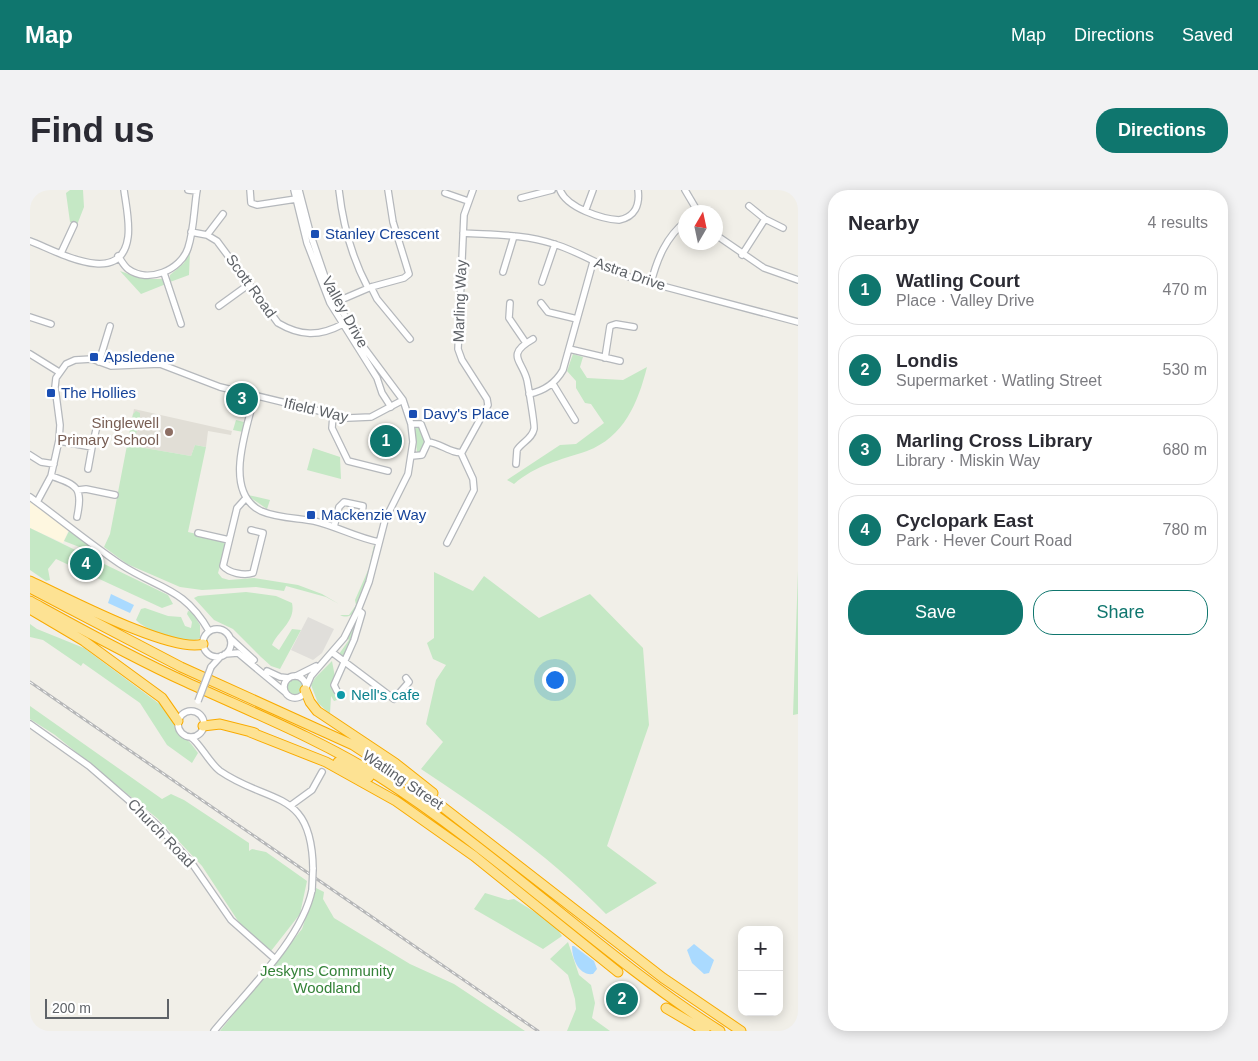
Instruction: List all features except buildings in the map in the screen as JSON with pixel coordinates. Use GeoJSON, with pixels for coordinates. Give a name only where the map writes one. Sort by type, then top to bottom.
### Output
{"type":"FeatureCollection","features":[{"type":"Feature","properties":{"kind":"highway"},"geometry":{"type":"LineString","coordinates":[[30,581],[156,637],[192,646],[203,644]]}},
{"type":"Feature","properties":{"kind":"highway","name":"Watling Street"},"geometry":{"type":"LineString","coordinates":[[30,588],[181,667],[306,722],[353,746],[403,777],[663,978],[741,1031]]}},
{"type":"Feature","properties":{"kind":"highway","name":"Watling Street"},"geometry":{"type":"LineString","coordinates":[[30,600],[159,670],[322,745],[379,777],[432,813],[664,993],[720,1031]]}},
{"type":"Feature","properties":{"kind":"highway"},"geometry":{"type":"LineString","coordinates":[[30,609],[84,641],[162,698],[178,721]]}},
{"type":"Feature","properties":{"kind":"highway"},"geometry":{"type":"LineString","coordinates":[[305,690],[316,710],[426,786],[449,811]]}},
{"type":"Feature","properties":{"kind":"highway"},"geometry":{"type":"LineString","coordinates":[[203,728],[220,724],[288,741],[320,753],[432,813]]}},
{"type":"Feature","properties":{"kind":"highway"},"geometry":{"type":"LineString","coordinates":[[250,732],[326,762],[396,802],[474,856],[618,972]]}},
{"type":"Feature","properties":{"kind":"highway"},"geometry":{"type":"LineString","coordinates":[[666,1008],[705,1031]]}},
{"type":"Feature","properties":{"kind":"street"},"geometry":{"type":"LineString","coordinates":[[30,241],[95,265],[106,264],[118,256],[125,248],[128,237],[124,190]]}},
{"type":"Feature","properties":{"kind":"street"},"geometry":{"type":"LineString","coordinates":[[118,256],[128,269],[140,274],[152,275],[164,273],[183,257],[188,250],[197,191],[188,190]]}},
{"type":"Feature","properties":{"kind":"street"},"geometry":{"type":"LineString","coordinates":[[250,190],[252,203],[257,206],[296,198]]}},
{"type":"Feature","properties":{"kind":"street"},"geometry":{"type":"LineString","coordinates":[[294,190],[308,243],[330,303],[377,378],[382,393],[391,407]]}},
{"type":"Feature","properties":{"kind":"street","name":"Valley Drive"},"geometry":{"type":"LineString","coordinates":[[299,190],[319,263],[336,302],[364,347],[403,400],[411,424],[412,456],[407,477],[387,515],[369,582],[358,610],[344,638],[310,678],[305,690]]}},
{"type":"Feature","properties":{"kind":"street"},"geometry":{"type":"LineString","coordinates":[[339,190],[343,227],[353,258],[377,299],[410,339]]}},
{"type":"Feature","properties":{"kind":"street"},"geometry":{"type":"LineString","coordinates":[[336,302],[370,288],[404,278],[410,272],[393,222],[388,190]]}},
{"type":"Feature","properties":{"kind":"street","name":"Marling Way"},"geometry":{"type":"LineString","coordinates":[[461,453],[489,404],[459,352],[463,233],[468,201],[473,190]]}},
{"type":"Feature","properties":{"kind":"street"},"geometry":{"type":"LineString","coordinates":[[521,198],[552,190]]}},
{"type":"Feature","properties":{"kind":"street"},"geometry":{"type":"LineString","coordinates":[[560,190],[568,202],[613,220],[625,219],[637,207],[638,190]]}},
{"type":"Feature","properties":{"kind":"street"},"geometry":{"type":"LineString","coordinates":[[586,210],[593,190]]}},
{"type":"Feature","properties":{"kind":"street"},"geometry":{"type":"LineString","coordinates":[[685,190],[693,205]]}},
{"type":"Feature","properties":{"kind":"street"},"geometry":{"type":"LineString","coordinates":[[444,194],[468,201]]}},
{"type":"Feature","properties":{"kind":"street"},"geometry":{"type":"LineString","coordinates":[[749,206],[765,219],[783,228]]}},
{"type":"Feature","properties":{"kind":"street"},"geometry":{"type":"LineString","coordinates":[[191,232],[208,234],[223,214]]}},
{"type":"Feature","properties":{"kind":"street"},"geometry":{"type":"LineString","coordinates":[[742,255],[765,219]]}},
{"type":"Feature","properties":{"kind":"street"},"geometry":{"type":"LineString","coordinates":[[61,253],[73,225]]}},
{"type":"Feature","properties":{"kind":"street"},"geometry":{"type":"LineString","coordinates":[[651,283],[655,267],[668,240],[678,229]]}},
{"type":"Feature","properties":{"kind":"street","name":"Astra Drive"},"geometry":{"type":"LineString","coordinates":[[463,233],[514,236],[555,244],[612,271],[798,322]]}},
{"type":"Feature","properties":{"kind":"street","name":"Scott Road"},"geometry":{"type":"LineString","coordinates":[[208,234],[217,241],[278,323],[290,330],[314,335],[332,330],[343,324]]}},
{"type":"Feature","properties":{"kind":"street"},"geometry":{"type":"LineString","coordinates":[[503,272],[514,236]]}},
{"type":"Feature","properties":{"kind":"street"},"geometry":{"type":"LineString","coordinates":[[723,240],[742,255],[764,268],[798,280]]}},
{"type":"Feature","properties":{"kind":"street"},"geometry":{"type":"LineString","coordinates":[[542,282],[555,244]]}},
{"type":"Feature","properties":{"kind":"street"},"geometry":{"type":"LineString","coordinates":[[528,394],[540,392],[553,384],[563,370],[593,262]]}},
{"type":"Feature","properties":{"kind":"street"},"geometry":{"type":"LineString","coordinates":[[164,273],[181,324]]}},
{"type":"Feature","properties":{"kind":"street"},"geometry":{"type":"LineString","coordinates":[[219,306],[248,284]]}},
{"type":"Feature","properties":{"kind":"street"},"geometry":{"type":"LineString","coordinates":[[510,303],[509,318],[526,343]]}},
{"type":"Feature","properties":{"kind":"street"},"geometry":{"type":"LineString","coordinates":[[541,303],[548,312],[577,319]]}},
{"type":"Feature","properties":{"kind":"street"},"geometry":{"type":"LineString","coordinates":[[30,317],[51,324]]}},
{"type":"Feature","properties":{"kind":"street"},"geometry":{"type":"LineString","coordinates":[[605,358],[610,326],[616,324],[634,327]]}},
{"type":"Feature","properties":{"kind":"street"},"geometry":{"type":"LineString","coordinates":[[99,362],[110,326]]}},
{"type":"Feature","properties":{"kind":"street"},"geometry":{"type":"LineString","coordinates":[[516,464],[518,448],[531,436],[534,430],[527,380],[518,360],[519,351],[526,343],[533,339]]}},
{"type":"Feature","properties":{"kind":"street"},"geometry":{"type":"LineString","coordinates":[[569,349],[620,361]]}},
{"type":"Feature","properties":{"kind":"street"},"geometry":{"type":"LineString","coordinates":[[30,354],[59,372],[55,387],[60,425],[58,441],[51,476],[37,502]]}},
{"type":"Feature","properties":{"kind":"street","name":"Ifield Way"},"geometry":{"type":"LineString","coordinates":[[59,372],[75,360],[92,359],[112,366],[126,367],[160,364],[206,382],[333,415],[362,418],[391,407],[403,400]]}},
{"type":"Feature","properties":{"kind":"street"},"geometry":{"type":"LineString","coordinates":[[553,384],[575,420]]}},
{"type":"Feature","properties":{"kind":"street"},"geometry":{"type":"LineString","coordinates":[[255,395],[239,474],[240,488],[246,498],[253,506],[267,513],[334,527],[379,542]]}},
{"type":"Feature","properties":{"kind":"street"},"geometry":{"type":"LineString","coordinates":[[333,415],[332,427],[348,461],[388,471]]}},
{"type":"Feature","properties":{"kind":"street","name":"Valley Drive"},"geometry":{"type":"LineString","coordinates":[[411,424],[422,425],[428,442]]}},
{"type":"Feature","properties":{"kind":"street"},"geometry":{"type":"LineString","coordinates":[[88,469],[96,430]]}},
{"type":"Feature","properties":{"kind":"street"},"geometry":{"type":"LineString","coordinates":[[58,441],[92,447]]}},
{"type":"Feature","properties":{"kind":"street"},"geometry":{"type":"LineString","coordinates":[[412,456],[422,455],[428,442],[439,444],[455,453],[461,453],[473,479],[474,489],[472,496],[447,543]]}},
{"type":"Feature","properties":{"kind":"street"},"geometry":{"type":"LineString","coordinates":[[30,456],[41,462],[54,464]]}},
{"type":"Feature","properties":{"kind":"street"},"geometry":{"type":"LineString","coordinates":[[51,476],[70,483],[78,490],[80,501],[77,517]]}},
{"type":"Feature","properties":{"kind":"street"},"geometry":{"type":"LineString","coordinates":[[78,490],[86,489],[115,495]]}},
{"type":"Feature","properties":{"kind":"street"},"geometry":{"type":"LineString","coordinates":[[30,497],[121,565],[183,598],[196,610],[209,631]]}},
{"type":"Feature","properties":{"kind":"street"},"geometry":{"type":"LineString","coordinates":[[246,498],[237,508],[223,566],[226,570],[247,575],[253,573],[263,533],[251,530]]}},
{"type":"Feature","properties":{"kind":"street"},"geometry":{"type":"LineString","coordinates":[[334,527],[339,507],[343,502],[363,505],[362,514]]}},
{"type":"Feature","properties":{"kind":"street"},"geometry":{"type":"LineString","coordinates":[[198,533],[229,540]]}},
{"type":"Feature","properties":{"kind":"street"},"geometry":{"type":"LineString","coordinates":[[336,691],[334,685],[336,673],[356,634],[362,613],[358,610]]}},
{"type":"Feature","properties":{"kind":"street"},"geometry":{"type":"LineString","coordinates":[[208,654],[238,653],[290,696],[297,697],[305,690],[304,681],[296,676],[289,678],[272,675],[221,630],[209,631],[204,637],[203,644],[211,667]]}},
{"type":"Feature","properties":{"kind":"street"},"geometry":{"type":"LineString","coordinates":[[214,1031],[300,924],[312,890],[313,869],[309,835],[304,822],[290,806],[274,795],[222,772],[204,754],[194,739],[179,730],[178,721],[182,715],[198,702],[211,667],[230,647],[230,638]]}},
{"type":"Feature","properties":{"kind":"street"},"geometry":{"type":"LineString","coordinates":[[333,653],[394,699],[401,694],[410,681]]}},
{"type":"Feature","properties":{"kind":"street","name":"Valley Drive"},"geometry":{"type":"LineString","coordinates":[[296,676],[323,663]]}},
{"type":"Feature","properties":{"kind":"street"},"geometry":{"type":"LineString","coordinates":[[286,693],[285,685],[289,678]]}},
{"type":"Feature","properties":{"kind":"street"},"geometry":{"type":"LineString","coordinates":[[198,702],[203,728],[201,741],[204,754]]}},
{"type":"Feature","properties":{"kind":"street"},"geometry":{"type":"LineString","coordinates":[[188,712],[200,715]]}},
{"type":"Feature","properties":{"kind":"street","name":"Church Road"},"geometry":{"type":"LineString","coordinates":[[30,724],[89,766],[156,824],[191,862],[233,922],[274,958]]}},
{"type":"Feature","properties":{"kind":"street"},"geometry":{"type":"LineString","coordinates":[[190,737],[197,735],[203,728]]}},
{"type":"Feature","properties":{"kind":"street"},"geometry":{"type":"LineString","coordinates":[[290,806],[312,790],[322,772]]}},
{"type":"Feature","properties":{"kind":"shaded area","name":"Singlewell Primary School"},"geometry":{"type":"Polygon","coordinates":[[[134,409],[232,431],[231,435],[208,431],[206,447],[195,445],[191,456],[127,445],[134,409]]]}},
{"type":"Feature","properties":{"kind":"shaded area"},"geometry":{"type":"Polygon","coordinates":[[[30,500],[69,529],[63,543],[30,528],[30,500]]]}},
{"type":"Feature","properties":{"kind":"shaded area"},"geometry":{"type":"Polygon","coordinates":[[[308,617],[334,629],[322,653],[313,660],[291,650],[308,617]]]}},
{"type":"Feature","properties":{"kind":"green space"},"geometry":{"type":"Polygon","coordinates":[[[70,190],[83,190],[84,207],[77,225],[70,222],[66,193],[70,190]]]}},
{"type":"Feature","properties":{"kind":"green space"},"geometry":{"type":"Polygon","coordinates":[[[190,251],[189,275],[170,282],[170,275],[184,263],[190,251]]]}},
{"type":"Feature","properties":{"kind":"green space"},"geometry":{"type":"Polygon","coordinates":[[[120,271],[143,279],[162,279],[166,284],[141,294],[120,271]]]}},
{"type":"Feature","properties":{"kind":"green space"},"geometry":{"type":"Polygon","coordinates":[[[573,354],[583,357],[580,367],[587,378],[623,380],[647,367],[634,406],[620,428],[600,445],[531,472],[514,484],[507,480],[560,445],[576,444],[604,423],[591,404],[585,403],[576,388],[576,381],[567,371],[573,354]]]}},
{"type":"Feature","properties":{"kind":"green space"},"geometry":{"type":"Polygon","coordinates":[[[136,411],[140,413],[140,418],[133,446],[191,456],[195,445],[206,447],[188,532],[227,541],[218,573],[222,578],[229,580],[254,578],[298,585],[322,594],[339,604],[326,597],[286,586],[284,591],[256,587],[202,590],[180,587],[127,564],[104,547],[110,534],[133,414],[136,411]]]}},
{"type":"Feature","properties":{"kind":"green space"},"geometry":{"type":"Polygon","coordinates":[[[236,420],[244,422],[243,432],[233,430],[236,420]]]}},
{"type":"Feature","properties":{"kind":"green space"},"geometry":{"type":"Polygon","coordinates":[[[418,425],[427,442],[422,453],[417,453],[415,429],[418,425]]]}},
{"type":"Feature","properties":{"kind":"green space"},"geometry":{"type":"Polygon","coordinates":[[[313,448],[340,457],[341,479],[307,470],[313,448]]]}},
{"type":"Feature","properties":{"kind":"green space"},"geometry":{"type":"Polygon","coordinates":[[[248,495],[270,500],[267,509],[248,496],[266,511],[255,505],[246,496],[248,495]]]}},
{"type":"Feature","properties":{"kind":"green space"},"geometry":{"type":"Polygon","coordinates":[[[30,528],[168,595],[173,604],[162,608],[56,559],[48,569],[50,580],[46,581],[30,570],[30,528]]]}},
{"type":"Feature","properties":{"kind":"green space"},"geometry":{"type":"Polygon","coordinates":[[[70,529],[94,548],[92,552],[64,541],[70,529]]]}},
{"type":"Feature","properties":{"kind":"green space"},"geometry":{"type":"Polygon","coordinates":[[[374,545],[371,571],[360,602],[351,615],[346,617],[340,615],[349,615],[356,605],[355,600],[369,568],[374,545]]]}},
{"type":"Feature","properties":{"kind":"green space"},"geometry":{"type":"Polygon","coordinates":[[[798,571],[798,714],[793,715],[798,571]]]}},
{"type":"Feature","properties":{"kind":"green space"},"geometry":{"type":"Polygon","coordinates":[[[434,572],[473,591],[484,576],[539,618],[590,594],[643,648],[649,725],[607,846],[657,883],[606,914],[540,854],[494,819],[421,769],[443,742],[426,724],[436,680],[446,665],[433,659],[427,643],[434,638],[434,572]]]}},
{"type":"Feature","properties":{"kind":"green space"},"geometry":{"type":"Polygon","coordinates":[[[246,592],[276,596],[292,603],[292,615],[272,645],[279,650],[292,629],[301,630],[280,669],[271,666],[233,629],[214,620],[194,598],[198,596],[246,592]]]}},
{"type":"Feature","properties":{"kind":"green space"},"geometry":{"type":"Polygon","coordinates":[[[145,608],[168,616],[181,617],[185,626],[191,628],[192,622],[187,614],[188,611],[192,612],[200,625],[200,638],[194,640],[176,639],[148,628],[136,620],[141,609],[145,608]]]}},
{"type":"Feature","properties":{"kind":"green space"},"geometry":{"type":"Polygon","coordinates":[[[359,615],[358,625],[345,656],[342,656],[339,654],[349,640],[347,638],[359,615]]]}},
{"type":"Feature","properties":{"kind":"green space"},"geometry":{"type":"Polygon","coordinates":[[[30,624],[37,629],[84,648],[169,711],[178,729],[198,753],[192,763],[167,745],[140,703],[83,663],[81,666],[43,640],[30,637],[30,624]]]}},
{"type":"Feature","properties":{"kind":"green space"},"geometry":{"type":"Polygon","coordinates":[[[332,661],[335,677],[332,688],[337,700],[334,701],[331,696],[330,714],[318,703],[311,685],[315,678],[332,661]]]}},
{"type":"Feature","properties":{"kind":"green space"},"geometry":{"type":"Polygon","coordinates":[[[295,679],[303,687],[295,695],[287,687],[295,679]]]}},
{"type":"Feature","properties":{"kind":"green space"},"geometry":{"type":"Polygon","coordinates":[[[30,706],[162,799],[171,794],[184,800],[249,843],[249,851],[252,849],[266,852],[307,881],[300,914],[271,951],[242,927],[202,866],[158,819],[55,735],[30,719],[30,706]]]}},
{"type":"Feature","properties":{"kind":"green space","name":"Jeskyns Community Woodland"},"geometry":{"type":"Polygon","coordinates":[[[316,888],[324,892],[323,899],[334,918],[410,964],[454,984],[525,1031],[220,1031],[302,929],[316,888]]]}},
{"type":"Feature","properties":{"kind":"green space"},"geometry":{"type":"Polygon","coordinates":[[[485,893],[508,900],[514,899],[554,924],[562,936],[543,949],[474,909],[485,893]]]}},
{"type":"Feature","properties":{"kind":"green space"},"geometry":{"type":"Polygon","coordinates":[[[568,942],[579,975],[591,985],[595,1003],[592,1018],[610,1031],[567,1031],[576,1009],[575,999],[568,975],[550,959],[568,942]]]}},
{"type":"Feature","properties":{"kind":"water"},"geometry":{"type":"Polygon","coordinates":[[[111,594],[134,605],[130,613],[108,603],[111,594]]]}},
{"type":"Feature","properties":{"kind":"water"},"geometry":{"type":"Polygon","coordinates":[[[694,944],[714,960],[709,973],[704,974],[692,963],[687,950],[694,944]]]}},
{"type":"Feature","properties":{"kind":"water"},"geometry":{"type":"Polygon","coordinates":[[[572,946],[594,961],[597,969],[593,974],[584,972],[577,966],[572,946]]]}},
{"type":"Feature","properties":{"kind":"railway"},"geometry":{"type":"LineString","coordinates":[[30,682],[538,1031]]}},
{"type":"Feature","properties":{"kind":"place","name":"Stanley Crescent"},"geometry":{"type":"Point","coordinates":[315,234]}},
{"type":"Feature","properties":{"kind":"place","name":"Apsledene"},"geometry":{"type":"Point","coordinates":[94,357]}},
{"type":"Feature","properties":{"kind":"place","name":"The Hollies"},"geometry":{"type":"Point","coordinates":[51,393]}},
{"type":"Feature","properties":{"kind":"place","name":"Marling Cross Library"},"geometry":{"type":"Point","coordinates":[242,399]}},
{"type":"Feature","properties":{"kind":"place","name":"Davy's Place"},"geometry":{"type":"Point","coordinates":[413,414]}},
{"type":"Feature","properties":{"kind":"place","name":"Singlewell Primary School"},"geometry":{"type":"Point","coordinates":[169,432]}},
{"type":"Feature","properties":{"kind":"place","name":"Watling Court"},"geometry":{"type":"Point","coordinates":[386,441]}},
{"type":"Feature","properties":{"kind":"place","name":"Mackenzie Way"},"geometry":{"type":"Point","coordinates":[311,515]}},
{"type":"Feature","properties":{"kind":"place","name":"Cyclopark East"},"geometry":{"type":"Point","coordinates":[86,564]}},
{"type":"Feature","properties":{"kind":"place","name":"Nell's cafe"},"geometry":{"type":"Point","coordinates":[341,695]}},
{"type":"Feature","properties":{"kind":"place","name":"Londis"},"geometry":{"type":"Point","coordinates":[622,999]}}]}
